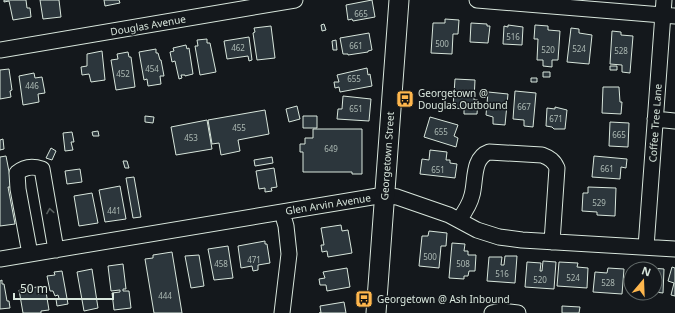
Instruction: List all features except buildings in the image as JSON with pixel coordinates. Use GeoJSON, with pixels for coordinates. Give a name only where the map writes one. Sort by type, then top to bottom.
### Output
{"type":"FeatureCollection","features":[{"type":"Feature","properties":{"kind":"main road","name":"Georgetown Street"},"geometry":{"type":"LineString","coordinates":[[376,313],[399,0]]}},
{"type":"Feature","properties":{"kind":"street","name":"Douglas Avenue"},"geometry":{"type":"LineString","coordinates":[[0,50],[295,0]]}},
{"type":"Feature","properties":{"kind":"street"},"geometry":{"type":"LineString","coordinates":[[487,0],[668,10]]}},
{"type":"Feature","properties":{"kind":"street","name":"Coffee Tree Lane"},"geometry":{"type":"LineString","coordinates":[[646,247],[655,119],[668,10]]}},
{"type":"Feature","properties":{"kind":"street"},"geometry":{"type":"LineString","coordinates":[[655,119],[675,121]]}},
{"type":"Feature","properties":{"kind":"street"},"geometry":{"type":"LineString","coordinates":[[459,220],[472,197],[477,166],[480,158],[484,154],[489,152],[542,155],[555,163],[557,168],[552,242]]}},
{"type":"Feature","properties":{"kind":"street"},"geometry":{"type":"LineString","coordinates":[[30,254],[18,189],[17,173],[24,168],[35,167],[42,169],[56,250]]}},
{"type":"Feature","properties":{"kind":"street","name":"Glen Arvin Avenue"},"geometry":{"type":"LineString","coordinates":[[0,259],[384,195],[397,197],[449,215],[477,230],[498,237],[522,240],[675,249]]}},
{"type":"Feature","properties":{"kind":"street"},"geometry":{"type":"LineString","coordinates":[[282,212],[286,226],[288,254],[282,313]]}},
{"type":"Feature","properties":{"kind":"street"},"geometry":{"type":"LineString","coordinates":[[492,313],[501,310],[518,313]]}},
{"type":"Feature","properties":{"kind":"place","name":"Georgetown @ Douglas Outbound"},"geometry":{"type":"Point","coordinates":[405,99]}},
{"type":"Feature","properties":{"kind":"place","name":"Georgetown @ Ash Inbound"},"geometry":{"type":"Point","coordinates":[364,299]}}]}
